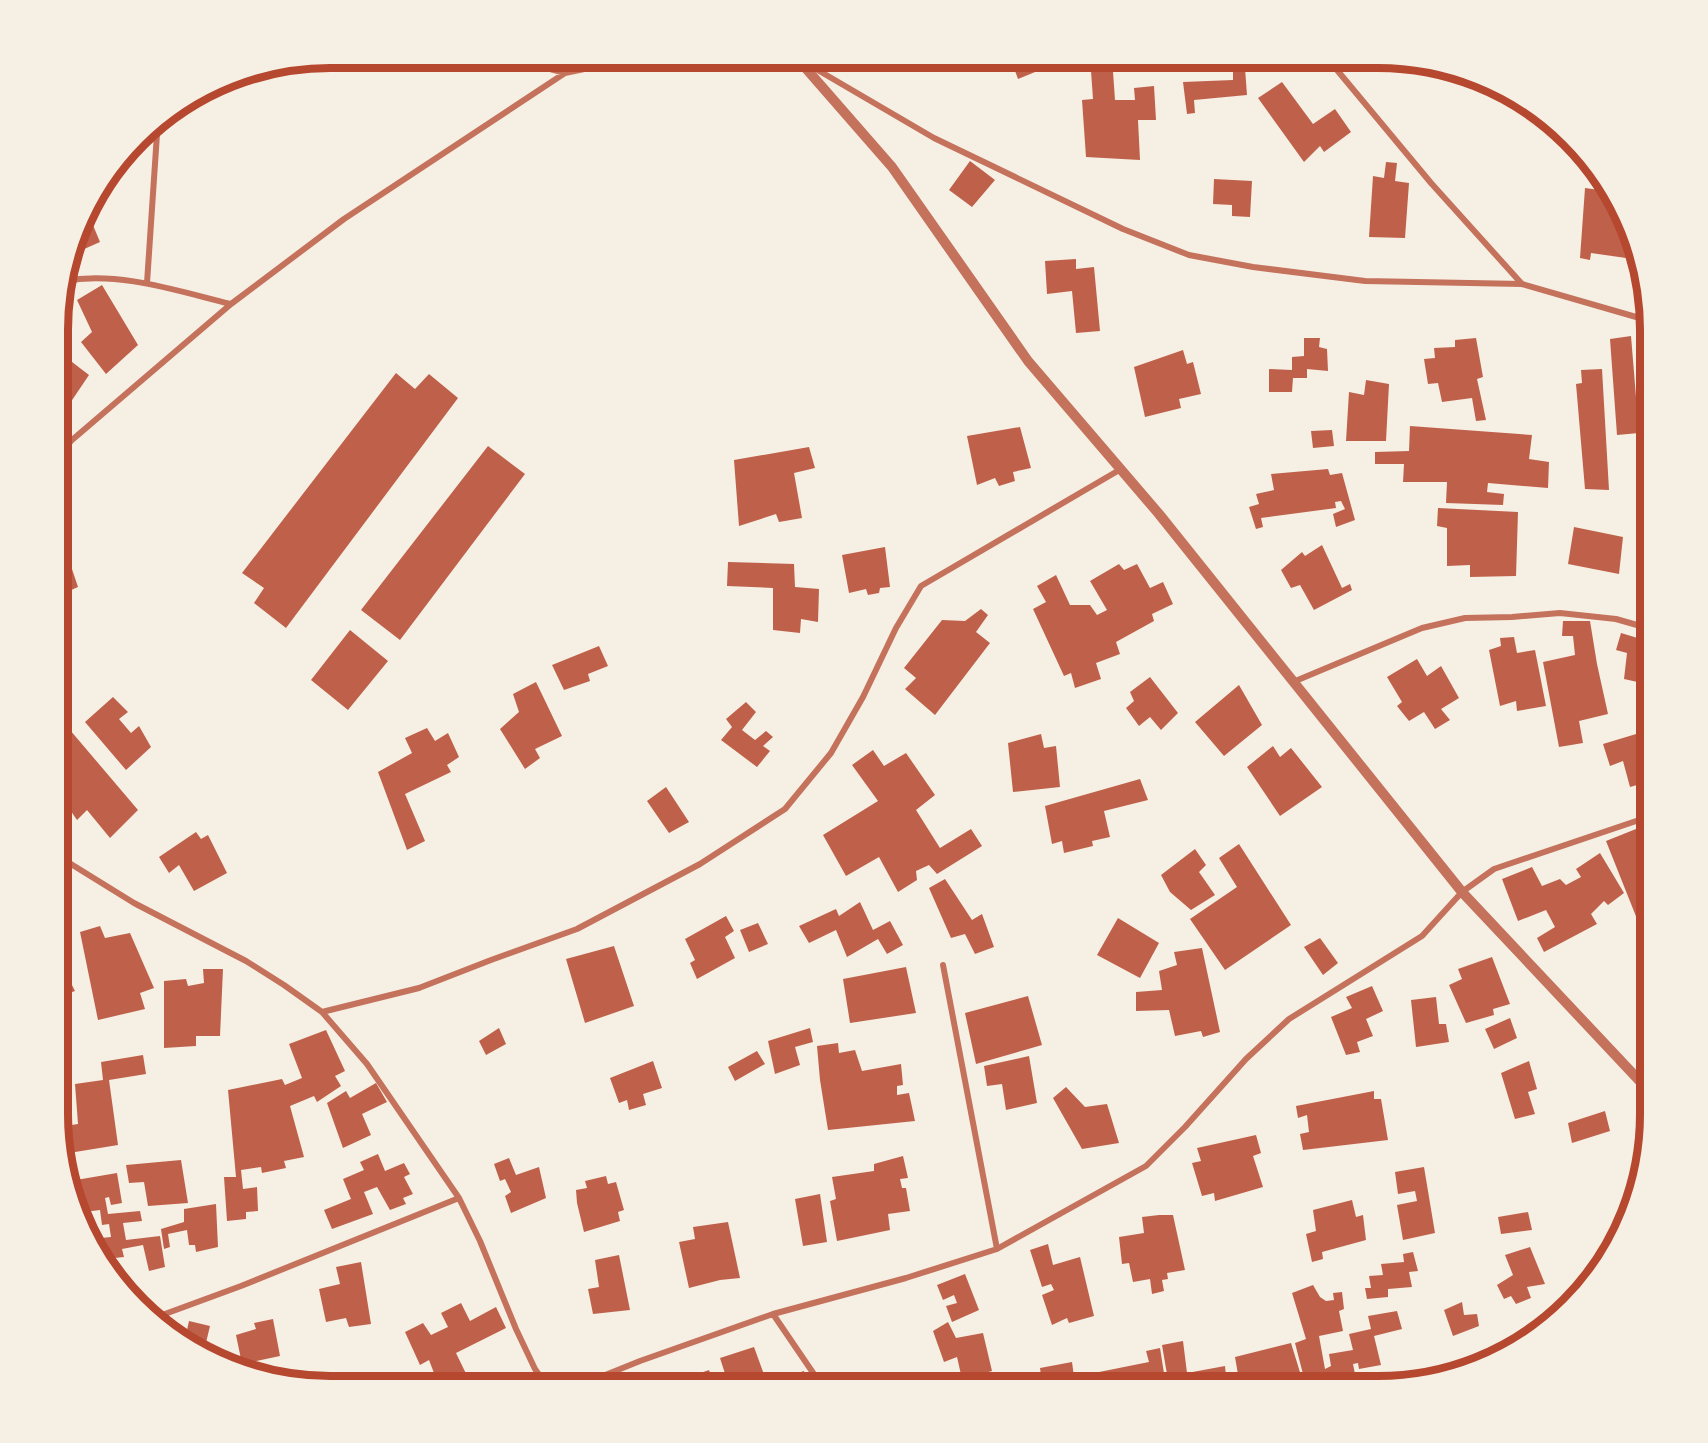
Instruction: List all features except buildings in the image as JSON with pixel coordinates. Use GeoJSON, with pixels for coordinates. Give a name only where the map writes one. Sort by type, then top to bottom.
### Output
{"type":"FeatureCollection","features":[{"type":"Feature","properties":{"kind":"street"},"geometry":{"type":"LineString","coordinates":[[547,68],[565,73]]}},
{"type":"Feature","properties":{"kind":"street"},"geometry":{"type":"LineString","coordinates":[[68,445],[231,304],[344,219],[565,73],[589,68]]}},
{"type":"Feature","properties":{"kind":"street"},"geometry":{"type":"LineString","coordinates":[[806,68],[892,167],[1028,361],[1159,514],[1462,892],[1640,1081]]}},
{"type":"Feature","properties":{"kind":"street"},"geometry":{"type":"LineString","coordinates":[[815,68],[934,138],[1122,229],[1189,255],[1252,267],[1365,281],[1522,285],[1640,318]]}},
{"type":"Feature","properties":{"kind":"street"},"geometry":{"type":"LineString","coordinates":[[1335,68],[1431,183],[1522,285]]}},
{"type":"Feature","properties":{"kind":"street"},"geometry":{"type":"LineString","coordinates":[[147,283],[157,132]]}},
{"type":"Feature","properties":{"kind":"street"},"geometry":{"type":"LineString","coordinates":[[73,279],[84,277],[147,283],[231,304]]}},
{"type":"Feature","properties":{"kind":"street"},"geometry":{"type":"LineString","coordinates":[[322,1012],[419,988],[577,929],[700,864],[785,809],[831,753],[863,697],[896,628],[921,586],[1121,469]]}},
{"type":"Feature","properties":{"kind":"street"},"geometry":{"type":"LineString","coordinates":[[1293,682],[1422,628],[1465,618],[1560,613],[1616,619],[1640,626]]}},
{"type":"Feature","properties":{"kind":"street"},"geometry":{"type":"LineString","coordinates":[[603,1376],[773,1314],[906,1278],[997,1249],[1146,1166],[1185,1127],[1246,1059],[1289,1019],[1422,936],[1462,892],[1494,869],[1640,820]]}},
{"type":"Feature","properties":{"kind":"street"},"geometry":{"type":"LineString","coordinates":[[68,862],[134,903],[246,961],[322,1012],[367,1064],[459,1198],[480,1241],[516,1329],[540,1376]]}},
{"type":"Feature","properties":{"kind":"street"},"geometry":{"type":"LineString","coordinates":[[943,965],[997,1249]]}},
{"type":"Feature","properties":{"kind":"street"},"geometry":{"type":"LineString","coordinates":[[162,1315],[241,1286],[459,1198]]}},
{"type":"Feature","properties":{"kind":"street"},"geometry":{"type":"LineString","coordinates":[[773,1314],[815,1376]]}}]}
